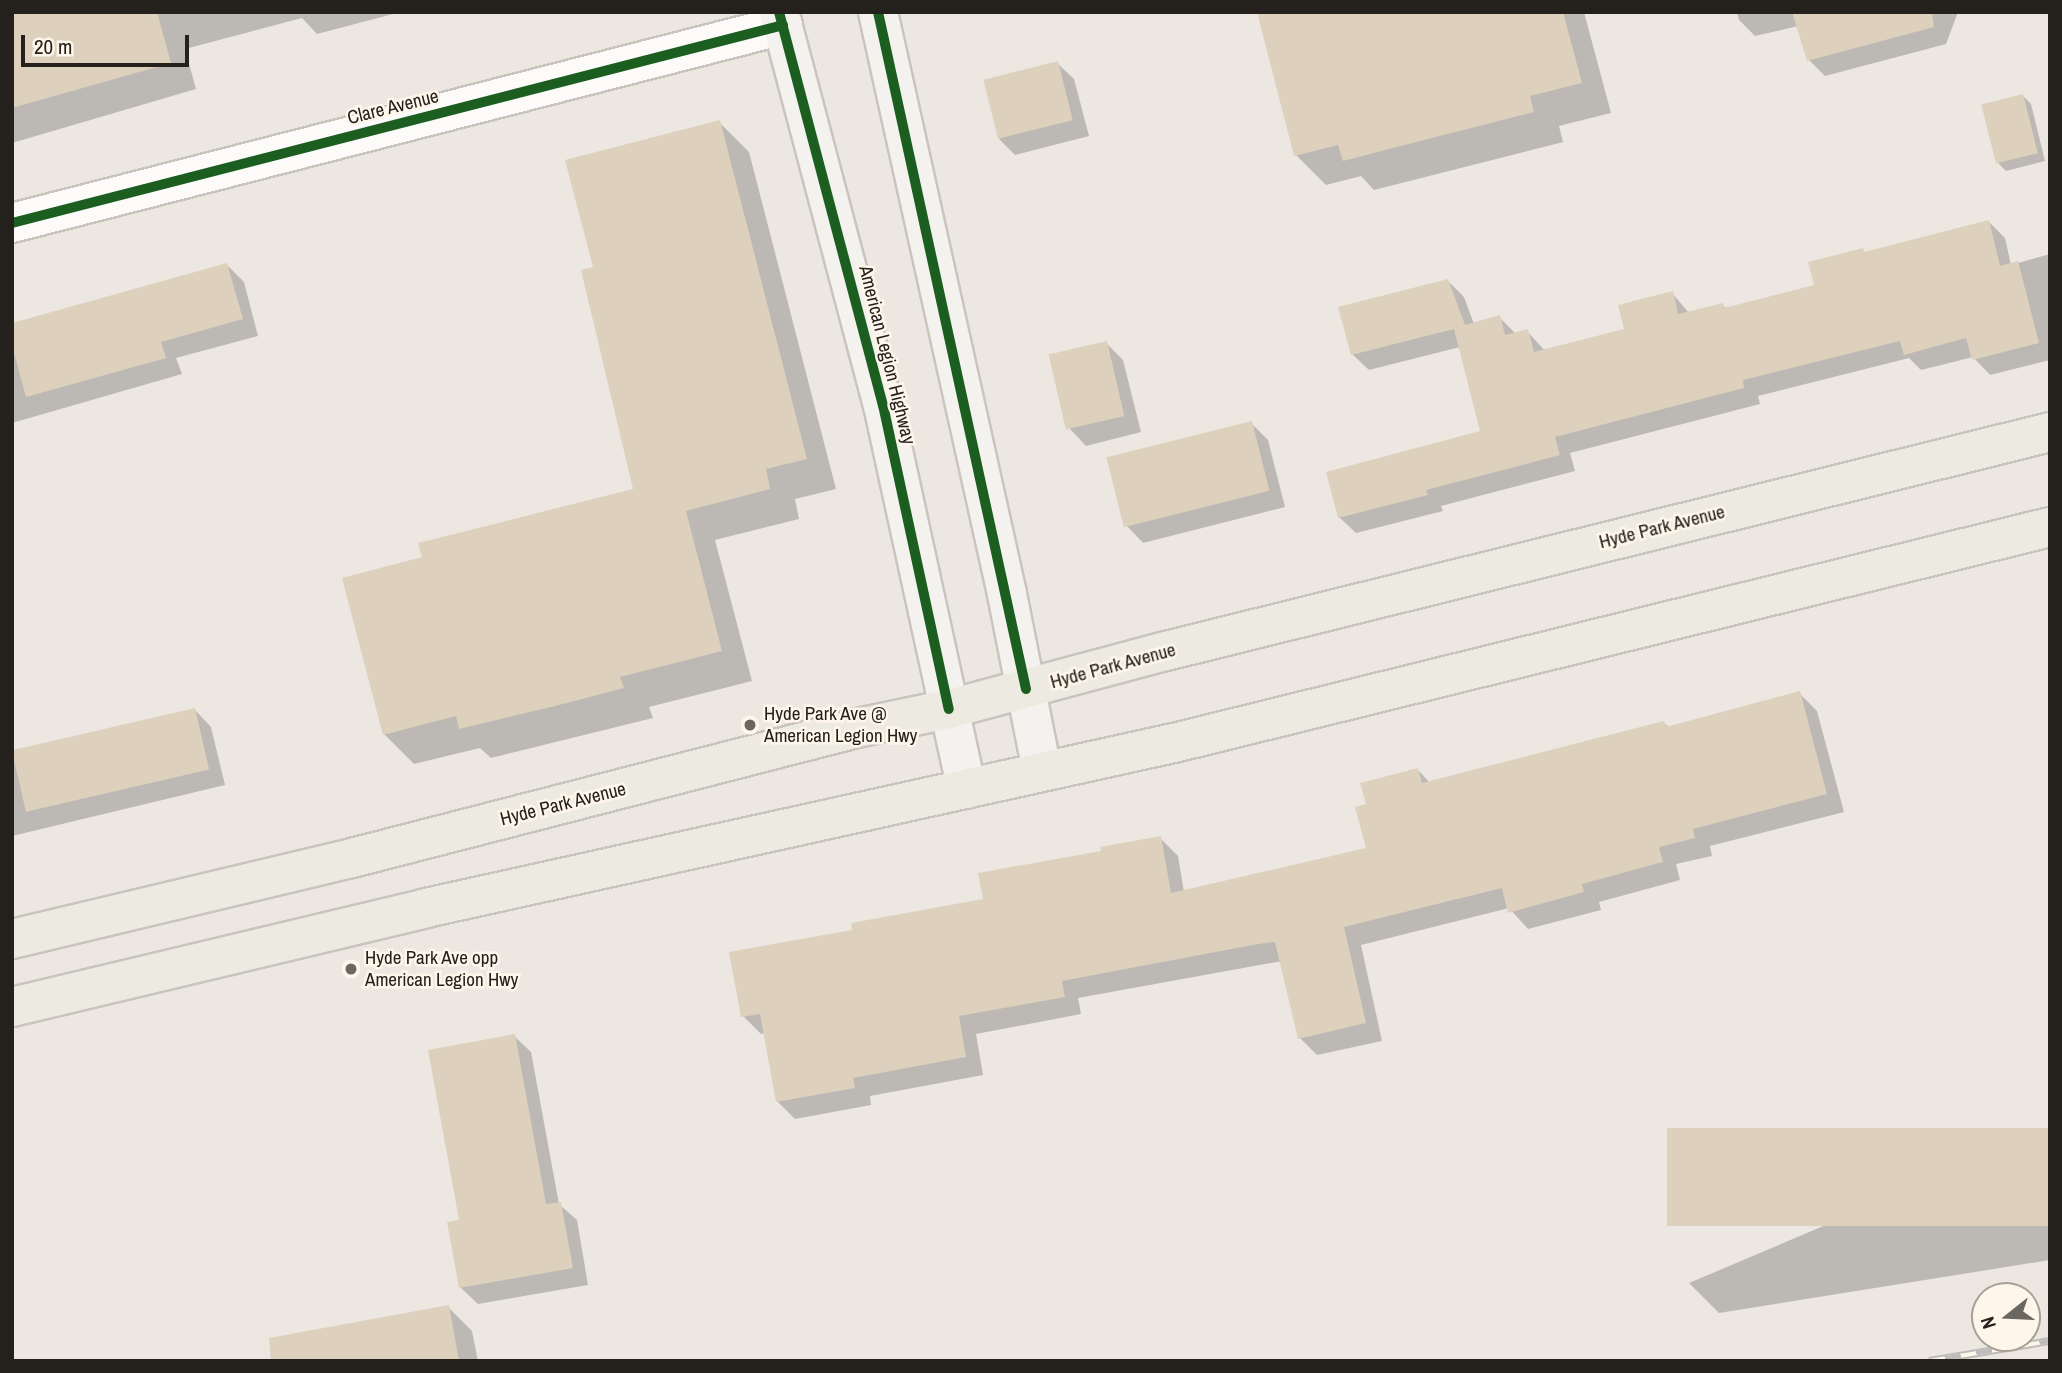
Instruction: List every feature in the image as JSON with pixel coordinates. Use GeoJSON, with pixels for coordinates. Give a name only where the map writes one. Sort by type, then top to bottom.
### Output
{"type":"FeatureCollection","features":[{"type":"Feature","properties":{"kind":"main road"},"geometry":{"type":"LineString","coordinates":[[878,12],[1027,689],[1042,770]]}},
{"type":"Feature","properties":{"kind":"main road","name":"American Legion Highway"},"geometry":{"type":"LineString","coordinates":[[781,19],[883,405],[967,789]]}},
{"type":"Feature","properties":{"kind":"main road","name":"Hyde Park Avenue"},"geometry":{"type":"LineString","coordinates":[[12,939],[352,858],[857,728],[949,709],[1193,644],[2050,432]]}},
{"type":"Feature","properties":{"kind":"main road"},"geometry":{"type":"LineString","coordinates":[[12,1007],[426,908],[1205,736],[2050,527]]}},
{"type":"Feature","properties":{"kind":"street","name":"Clare Avenue"},"geometry":{"type":"LineString","coordinates":[[12,223],[781,19]]}},
{"type":"Feature","properties":{"kind":"building"},"geometry":{"type":"Polygon","coordinates":[[[12,12],[157,12],[171,63],[12,108],[12,12]]]}},
{"type":"Feature","properties":{"kind":"building"},"geometry":{"type":"Polygon","coordinates":[[[1257,12],[1563,12],[1582,83],[1530,96],[1534,112],[1343,161],[1338,145],[1294,156],[1257,12]]]}},
{"type":"Feature","properties":{"kind":"building"},"geometry":{"type":"Polygon","coordinates":[[[1792,12],[1932,12],[1934,27],[1807,61],[1792,12]]]}},
{"type":"Feature","properties":{"kind":"building"},"geometry":{"type":"Polygon","coordinates":[[[1058,61],[1073,120],[998,139],[983,80],[1058,61]]]}},
{"type":"Feature","properties":{"kind":"building"},"geometry":{"type":"Polygon","coordinates":[[[2023,94],[2038,153],[1996,164],[1981,104],[2023,94]]]}},
{"type":"Feature","properties":{"kind":"building"},"geometry":{"type":"Polygon","coordinates":[[[720,120],[807,459],[766,469],[770,489],[686,511],[722,651],[620,677],[624,688],[559,705],[459,729],[456,716],[383,735],[342,578],[422,557],[418,543],[633,489],[581,270],[593,267],[565,160],[720,120]]]}},
{"type":"Feature","properties":{"kind":"building"},"geometry":{"type":"Polygon","coordinates":[[[1989,220],[2000,266],[2018,261],[2039,343],[1972,360],[1966,338],[1904,355],[1900,341],[1743,380],[1744,388],[1555,437],[1560,455],[1426,490],[1428,495],[1338,518],[1326,472],[1480,431],[1454,329],[1351,355],[1338,307],[1448,279],[1465,325],[1500,315],[1505,335],[1528,329],[1534,352],[1624,329],[1618,305],[1673,291],[1678,314],[1723,303],[1724,308],[1814,285],[1808,262],[1863,248],[1864,252],[1989,220]]]}},
{"type":"Feature","properties":{"kind":"building"},"geometry":{"type":"Polygon","coordinates":[[[227,263],[243,319],[161,342],[166,358],[26,397],[12,345],[12,323],[227,263]]]}},
{"type":"Feature","properties":{"kind":"building"},"geometry":{"type":"Polygon","coordinates":[[[1107,341],[1124,416],[1066,430],[1049,354],[1107,341]]]}},
{"type":"Feature","properties":{"kind":"building"},"geometry":{"type":"Polygon","coordinates":[[[1252,421],[1269,491],[1124,527],[1106,457],[1252,421]]]}},
{"type":"Feature","properties":{"kind":"building"},"geometry":{"type":"Polygon","coordinates":[[[1800,691],[1827,794],[1693,829],[1695,838],[1659,847],[1663,862],[1582,884],[1584,892],[1508,913],[1502,888],[1344,927],[1366,1023],[1298,1039],[1275,942],[1258,944],[1062,981],[1065,997],[959,1016],[966,1057],[853,1078],[855,1088],[776,1102],[760,1014],[741,1017],[729,952],[852,930],[851,923],[983,899],[978,873],[1101,851],[1100,847],[1161,836],[1171,893],[1366,848],[1355,807],[1366,804],[1360,783],[1418,768],[1422,783],[1664,721],[1666,727],[1800,691]]]}},
{"type":"Feature","properties":{"kind":"building"},"geometry":{"type":"Polygon","coordinates":[[[195,708],[209,769],[26,812],[12,750],[195,708]]]}},
{"type":"Feature","properties":{"kind":"building"},"geometry":{"type":"Polygon","coordinates":[[[515,1034],[546,1204],[561,1202],[573,1268],[459,1288],[447,1222],[459,1220],[428,1050],[515,1034]]]}},
{"type":"Feature","properties":{"kind":"building"},"geometry":{"type":"Polygon","coordinates":[[[1667,1128],[2050,1128],[2050,1226],[1667,1226],[1667,1128]]]}},
{"type":"Feature","properties":{"kind":"building"},"geometry":{"type":"Polygon","coordinates":[[[449,1305],[459,1361],[271,1361],[269,1338],[449,1305]]]}},
{"type":"Feature","properties":{"kind":"railway"},"geometry":{"type":"LineString","coordinates":[[1929,1361],[2050,1341]]}},
{"type":"Feature","properties":{"kind":"cycle path"},"geometry":{"type":"LineString","coordinates":[[779,12],[883,405],[949,709]]}},
{"type":"Feature","properties":{"kind":"cycle path"},"geometry":{"type":"LineString","coordinates":[[878,12],[1026,689]]}},
{"type":"Feature","properties":{"kind":"cycle path"},"geometry":{"type":"LineString","coordinates":[[12,223],[783,25]]}},
{"type":"Feature","properties":{"kind":"place","name":"Hyde Park Ave @ American Legion Hwy"},"geometry":{"type":"Point","coordinates":[750,725]}},
{"type":"Feature","properties":{"kind":"place","name":"Hyde Park Ave opp American Legion Hwy"},"geometry":{"type":"Point","coordinates":[351,969]}}]}
